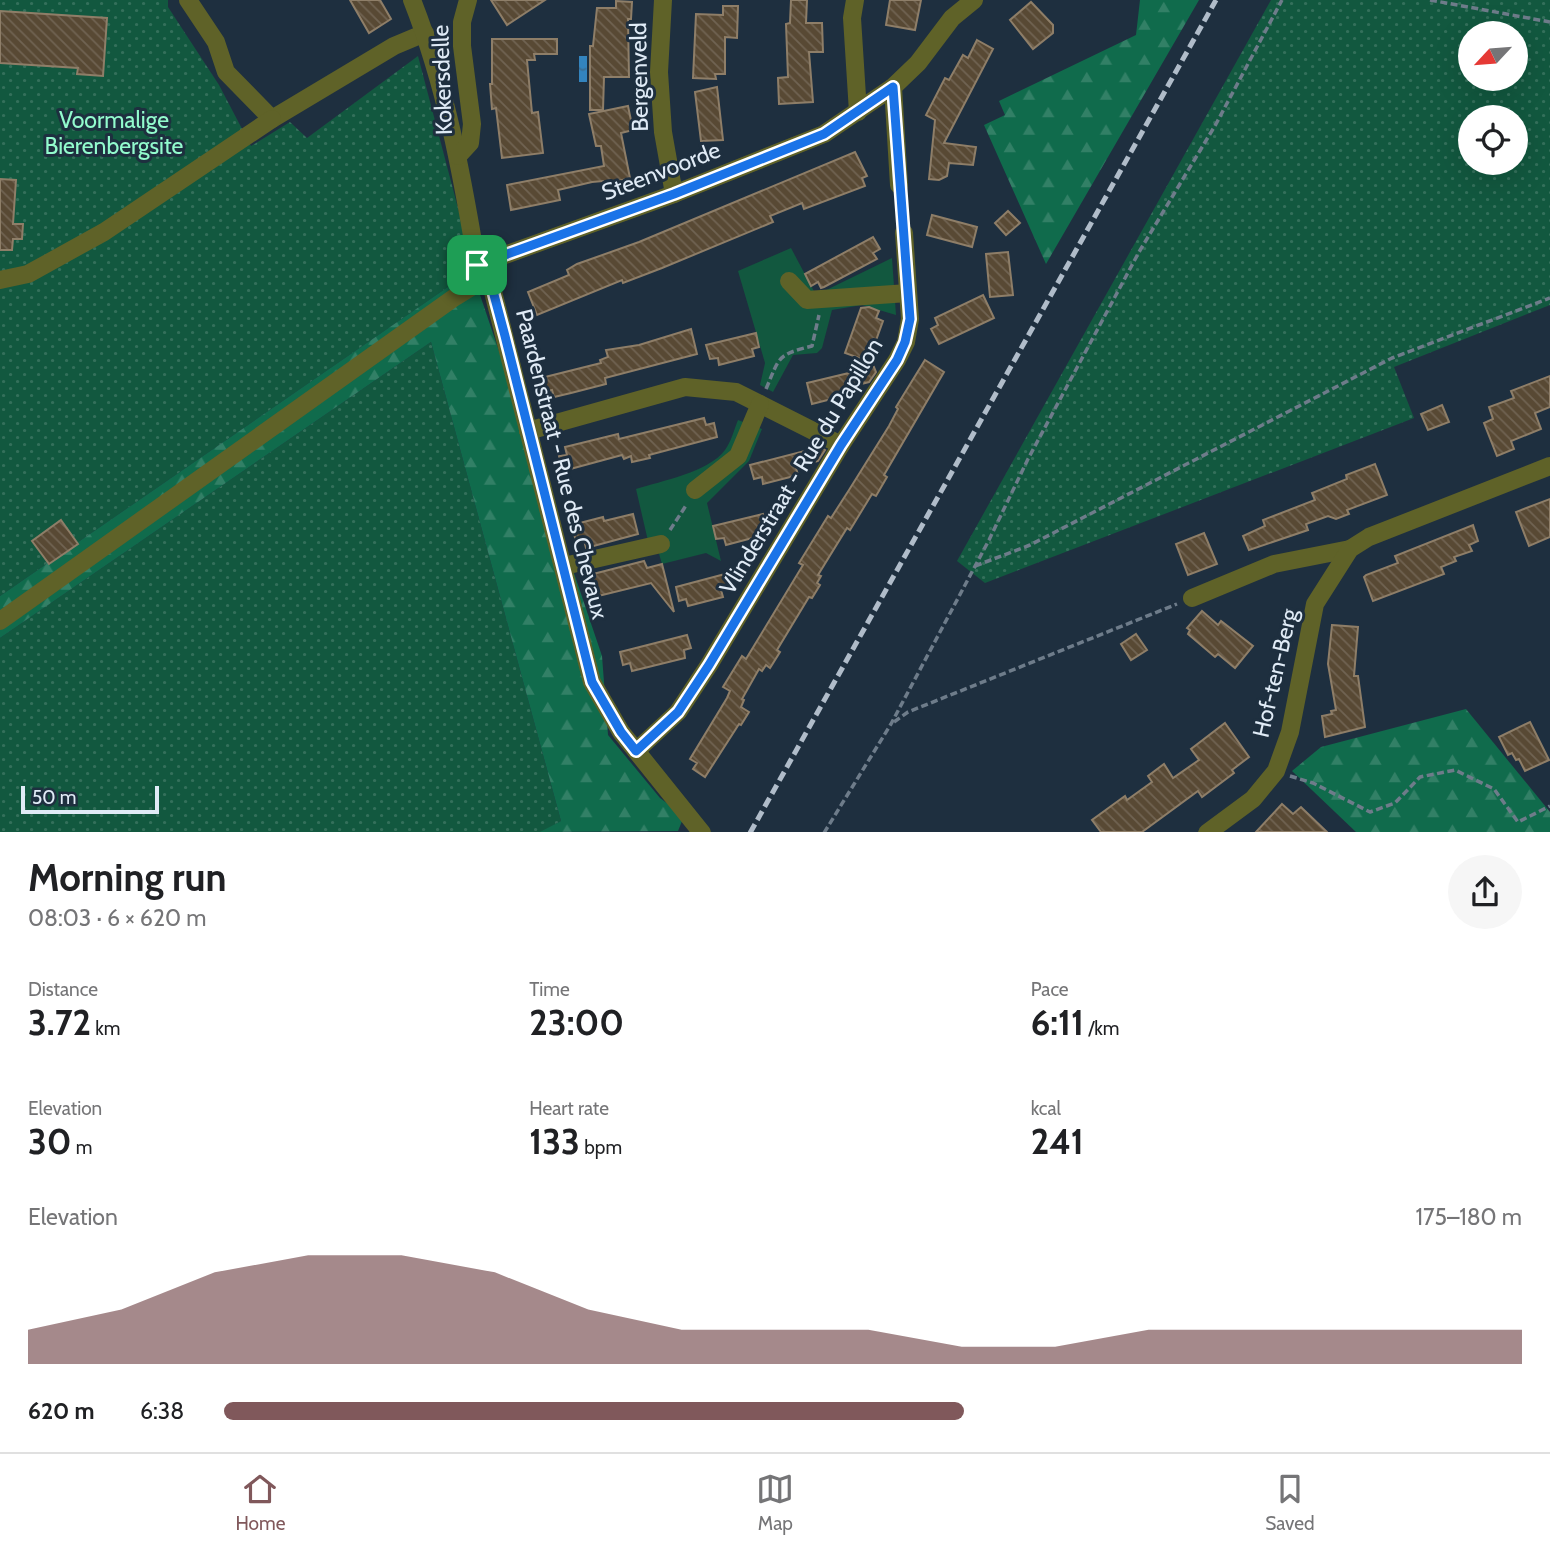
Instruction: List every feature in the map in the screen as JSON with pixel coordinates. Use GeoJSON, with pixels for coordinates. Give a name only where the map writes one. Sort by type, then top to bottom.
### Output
{"type":"FeatureCollection","features":[{"type":"Feature","properties":{"kind":"street"},"geometry":{"type":"LineString","coordinates":[[188,0],[216,42],[226,72],[272,119]]}},
{"type":"Feature","properties":{"kind":"street","name":"Paardenstraat - Rue des Chevaux"},"geometry":{"type":"LineString","coordinates":[[412,0],[425,33],[458,156],[483,270],[564,566],[592,682],[621,732],[702,832]]}},
{"type":"Feature","properties":{"kind":"street","name":"Kokersdelle"},"geometry":{"type":"LineString","coordinates":[[458,156],[470,144],[472,124],[462,46],[462,22],[468,0]]}},
{"type":"Feature","properties":{"kind":"street","name":"Bergenveld"},"geometry":{"type":"LineString","coordinates":[[663,0],[659,72],[663,132],[674,194]]}},
{"type":"Feature","properties":{"kind":"street"},"geometry":{"type":"LineString","coordinates":[[855,0],[852,18],[858,112]]}},
{"type":"Feature","properties":{"kind":"street","name":"Steenvoorde"},"geometry":{"type":"LineString","coordinates":[[0,621],[483,270],[824,134],[893,87],[918,63],[952,18],[974,0]]}},
{"type":"Feature","properties":{"kind":"street"},"geometry":{"type":"LineString","coordinates":[[0,281],[28,274],[104,232],[272,119],[394,46],[425,33]]}},
{"type":"Feature","properties":{"kind":"street"},"geometry":{"type":"LineString","coordinates":[[893,87],[899,185]]}},
{"type":"Feature","properties":{"kind":"street","name":"Vlinderstraat - Rue du Papillon"},"geometry":{"type":"LineString","coordinates":[[636,751],[678,712],[841,445],[897,360],[905,342],[910,319],[904,233]]}},
{"type":"Feature","properties":{"kind":"street"},"geometry":{"type":"LineString","coordinates":[[789,281],[807,300],[908,293]]}},
{"type":"Feature","properties":{"kind":"street"},"geometry":{"type":"LineString","coordinates":[[528,431],[685,387],[736,392],[841,445]]}},
{"type":"Feature","properties":{"kind":"street"},"geometry":{"type":"LineString","coordinates":[[695,490],[737,456],[760,404]]}},
{"type":"Feature","properties":{"kind":"street","name":"Hof-ten-Berg"},"geometry":{"type":"LineString","coordinates":[[1207,832],[1252,799],[1276,771],[1290,732],[1315,604],[1350,549],[1382,532],[1550,466]]}},
{"type":"Feature","properties":{"kind":"street"},"geometry":{"type":"LineString","coordinates":[[564,566],[661,544]]}},
{"type":"Feature","properties":{"kind":"street"},"geometry":{"type":"LineString","coordinates":[[1192,598],[1274,564],[1350,549]]}},
{"type":"Feature","properties":{"kind":"path"},"geometry":{"type":"LineString","coordinates":[[824,832],[891,724],[1139,252],[1216,124],[1282,0]]}},
{"type":"Feature","properties":{"kind":"path"},"geometry":{"type":"LineString","coordinates":[[1430,0],[1550,22]]}},
{"type":"Feature","properties":{"kind":"path"},"geometry":{"type":"LineString","coordinates":[[899,185],[904,233]]}},
{"type":"Feature","properties":{"kind":"path"},"geometry":{"type":"LineString","coordinates":[[975,566],[1030,545],[1392,358],[1550,298]]}},
{"type":"Feature","properties":{"kind":"path"},"geometry":{"type":"LineString","coordinates":[[760,404],[776,365],[785,353],[812,346],[822,300]]}},
{"type":"Feature","properties":{"kind":"path"},"geometry":{"type":"LineString","coordinates":[[661,544],[695,490]]}},
{"type":"Feature","properties":{"kind":"path"},"geometry":{"type":"LineString","coordinates":[[891,724],[908,712],[1192,598]]}},
{"type":"Feature","properties":{"kind":"path"},"geometry":{"type":"LineString","coordinates":[[1313,783],[1370,813],[1395,803],[1420,777],[1455,770],[1494,789],[1518,822],[1550,806]]}},
{"type":"Feature","properties":{"kind":"green space","name":"Voormalige Bierenbergsite"},"geometry":{"type":"Polygon","coordinates":[[[0,0],[168,0],[168,7],[219,85],[251,146],[290,122],[307,138],[418,56],[474,269],[0,596],[0,0]]]}},
{"type":"Feature","properties":{"kind":"green space"},"geometry":{"type":"Polygon","coordinates":[[[1140,0],[1199,0],[1046,264],[984,125],[1005,115],[999,101],[1136,35],[1140,0]]]}},
{"type":"Feature","properties":{"kind":"green space"},"geometry":{"type":"Polygon","coordinates":[[[1271,0],[1550,0],[1550,305],[1394,367],[1414,418],[985,583],[957,561],[1271,0]]]}},
{"type":"Feature","properties":{"kind":"green space"},"geometry":{"type":"Polygon","coordinates":[[[791,248],[816,295],[892,258],[896,315],[862,305],[832,310],[822,348],[817,353],[793,355],[773,392],[760,385],[765,363],[738,271],[791,248]]]}},
{"type":"Feature","properties":{"kind":"green space"},"geometry":{"type":"Polygon","coordinates":[[[474,269],[477,286],[602,656],[608,735],[660,798],[684,816],[678,831],[540,832],[561,821],[431,342],[0,638],[0,596],[474,269]]]}},
{"type":"Feature","properties":{"kind":"green space"},"geometry":{"type":"Polygon","coordinates":[[[431,342],[561,821],[542,832],[0,832],[0,638],[431,342]]]}},
{"type":"Feature","properties":{"kind":"green space"},"geometry":{"type":"Polygon","coordinates":[[[738,420],[762,429],[749,461],[707,503],[721,561],[706,553],[662,564],[655,540],[648,541],[636,489],[684,475],[718,458],[731,440],[738,420]]]}},
{"type":"Feature","properties":{"kind":"green space"},"geometry":{"type":"Polygon","coordinates":[[[1466,709],[1550,812],[1550,832],[1356,832],[1292,771],[1321,747],[1466,709]]]}},
{"type":"Feature","properties":{"kind":"water"},"geometry":{"type":"Polygon","coordinates":[[[579,56],[587,56],[587,82],[579,82],[579,56]]]}},
{"type":"Feature","properties":{"kind":"building"},"geometry":{"type":"Polygon","coordinates":[[[350,0],[380,0],[391,19],[369,33],[350,0]]]}},
{"type":"Feature","properties":{"kind":"building"},"geometry":{"type":"Polygon","coordinates":[[[491,0],[545,0],[507,25],[491,0]]]}},
{"type":"Feature","properties":{"kind":"building"},"geometry":{"type":"Polygon","coordinates":[[[791,0],[807,0],[806,23],[822,23],[823,52],[809,52],[813,102],[779,104],[778,78],[788,77],[786,24],[790,23],[791,0]]]}},
{"type":"Feature","properties":{"kind":"building"},"geometry":{"type":"Polygon","coordinates":[[[890,0],[921,0],[915,30],[886,25],[890,0]]]}},
{"type":"Feature","properties":{"kind":"building"},"geometry":{"type":"Polygon","coordinates":[[[616,1],[632,2],[631,19],[628,19],[629,77],[604,77],[603,110],[590,110],[590,46],[593,46],[597,8],[616,8],[616,1]]]}},
{"type":"Feature","properties":{"kind":"building"},"geometry":{"type":"Polygon","coordinates":[[[1031,2],[1053,25],[1053,33],[1033,49],[1010,20],[1031,2]]]}},
{"type":"Feature","properties":{"kind":"building"},"geometry":{"type":"Polygon","coordinates":[[[723,6],[738,6],[737,38],[725,37],[725,74],[715,74],[716,79],[693,78],[696,14],[723,15],[723,6]]]}},
{"type":"Feature","properties":{"kind":"building"},"geometry":{"type":"Polygon","coordinates":[[[0,11],[107,18],[103,76],[77,74],[78,68],[0,63],[0,11]]]}},
{"type":"Feature","properties":{"kind":"building"},"geometry":{"type":"Polygon","coordinates":[[[492,39],[557,39],[557,54],[534,54],[535,60],[527,60],[532,113],[538,112],[543,153],[502,158],[496,108],[492,109],[492,39]]]}},
{"type":"Feature","properties":{"kind":"building"},"geometry":{"type":"Polygon","coordinates":[[[977,40],[993,49],[944,143],[976,147],[973,165],[949,163],[947,176],[939,180],[929,179],[935,120],[926,115],[945,78],[949,80],[963,55],[968,58],[977,40]]]}},
{"type":"Feature","properties":{"kind":"building"},"geometry":{"type":"Polygon","coordinates":[[[717,87],[723,140],[701,141],[695,92],[717,87]]]}},
{"type":"Feature","properties":{"kind":"building"},"geometry":{"type":"Polygon","coordinates":[[[628,106],[633,130],[621,133],[630,178],[603,185],[603,181],[592,182],[558,190],[560,200],[511,210],[507,185],[604,166],[601,146],[596,146],[589,114],[628,106]]]}},
{"type":"Feature","properties":{"kind":"building"},"geometry":{"type":"Polygon","coordinates":[[[855,152],[867,176],[862,178],[865,186],[804,209],[802,203],[770,216],[773,222],[662,268],[623,283],[622,280],[537,315],[528,292],[569,275],[567,270],[577,264],[639,242],[855,152]]]}},
{"type":"Feature","properties":{"kind":"building"},"geometry":{"type":"Polygon","coordinates":[[[0,179],[16,180],[13,224],[23,224],[22,239],[13,239],[12,250],[0,250],[0,179]]]}},
{"type":"Feature","properties":{"kind":"building"},"geometry":{"type":"Polygon","coordinates":[[[1008,211],[1020,223],[1006,235],[995,223],[1008,211]]]}},
{"type":"Feature","properties":{"kind":"building"},"geometry":{"type":"Polygon","coordinates":[[[932,215],[977,227],[972,247],[927,235],[932,215]]]}},
{"type":"Feature","properties":{"kind":"building"},"geometry":{"type":"Polygon","coordinates":[[[873,237],[880,249],[873,253],[877,259],[824,287],[821,288],[818,282],[811,286],[805,274],[873,237]]]}},
{"type":"Feature","properties":{"kind":"building"},"geometry":{"type":"Polygon","coordinates":[[[1008,252],[1013,295],[990,297],[986,254],[1008,252]]]}},
{"type":"Feature","properties":{"kind":"building"},"geometry":{"type":"Polygon","coordinates":[[[983,295],[994,318],[939,344],[931,329],[938,325],[935,318],[983,295]]]}},
{"type":"Feature","properties":{"kind":"building"},"geometry":{"type":"Polygon","coordinates":[[[869,307],[879,311],[876,318],[883,321],[871,354],[864,352],[862,359],[845,353],[861,308],[869,307]]]}},
{"type":"Feature","properties":{"kind":"building"},"geometry":{"type":"Polygon","coordinates":[[[691,329],[697,354],[605,378],[606,384],[571,393],[554,397],[552,390],[544,392],[541,378],[601,363],[600,360],[608,357],[606,350],[639,345],[691,329]]]}},
{"type":"Feature","properties":{"kind":"building"},"geometry":{"type":"Polygon","coordinates":[[[756,333],[759,347],[752,349],[754,356],[719,365],[718,358],[710,359],[706,345],[756,333]]]}},
{"type":"Feature","properties":{"kind":"building"},"geometry":{"type":"Polygon","coordinates":[[[925,360],[944,372],[884,475],[887,477],[876,496],[872,494],[850,530],[847,528],[818,575],[821,576],[817,583],[820,585],[812,598],[809,597],[777,650],[780,652],[770,668],[766,665],[762,671],[759,669],[742,699],[744,700],[741,707],[749,712],[705,777],[693,769],[697,763],[690,759],[727,698],[730,691],[723,687],[742,656],[746,659],[803,565],[799,563],[889,426],[898,409],[896,407],[925,360]]]}},
{"type":"Feature","properties":{"kind":"building"},"geometry":{"type":"Polygon","coordinates":[[[874,367],[876,372],[869,382],[845,388],[847,395],[812,404],[807,383],[874,367]]]}},
{"type":"Feature","properties":{"kind":"building"},"geometry":{"type":"Polygon","coordinates":[[[1550,376],[1550,407],[1535,413],[1541,429],[1511,441],[1514,449],[1497,456],[1484,423],[1493,419],[1489,407],[1514,398],[1511,391],[1550,376]]]}},
{"type":"Feature","properties":{"kind":"building"},"geometry":{"type":"Polygon","coordinates":[[[1442,405],[1449,422],[1428,430],[1421,414],[1442,405]]]}},
{"type":"Feature","properties":{"kind":"building"},"geometry":{"type":"Polygon","coordinates":[[[704,418],[706,425],[714,423],[717,437],[632,462],[631,456],[624,459],[622,455],[563,471],[559,456],[567,455],[565,447],[618,434],[619,439],[704,418]]]}},
{"type":"Feature","properties":{"kind":"building"},"geometry":{"type":"Polygon","coordinates":[[[820,447],[825,450],[818,461],[796,468],[798,475],[763,484],[762,477],[754,479],[750,465],[820,447]]]}},
{"type":"Feature","properties":{"kind":"building"},"geometry":{"type":"Polygon","coordinates":[[[1375,464],[1387,495],[1347,510],[1349,514],[1336,519],[1328,516],[1306,524],[1308,530],[1249,550],[1243,536],[1265,526],[1263,520],[1315,500],[1312,493],[1347,479],[1346,475],[1375,464]]]}},
{"type":"Feature","properties":{"kind":"building"},"geometry":{"type":"Polygon","coordinates":[[[1550,499],[1550,537],[1529,546],[1516,512],[1550,499]]]}},
{"type":"Feature","properties":{"kind":"building"},"geometry":{"type":"Polygon","coordinates":[[[633,514],[638,534],[586,548],[584,540],[576,542],[572,525],[603,517],[604,521],[633,514]]]}},
{"type":"Feature","properties":{"kind":"building"},"geometry":{"type":"Polygon","coordinates":[[[763,514],[766,527],[759,529],[760,536],[726,545],[724,538],[716,539],[713,526],[763,514]]]}},
{"type":"Feature","properties":{"kind":"building"},"geometry":{"type":"Polygon","coordinates":[[[61,520],[78,544],[49,564],[32,541],[61,520]]]}},
{"type":"Feature","properties":{"kind":"building"},"geometry":{"type":"Polygon","coordinates":[[[1473,525],[1478,541],[1469,545],[1472,551],[1454,557],[1456,561],[1441,567],[1444,574],[1373,601],[1364,577],[1366,575],[1398,563],[1395,556],[1473,525]]]}},
{"type":"Feature","properties":{"kind":"building"},"geometry":{"type":"Polygon","coordinates":[[[1204,533],[1217,564],[1188,575],[1176,544],[1204,533]]]}},
{"type":"Feature","properties":{"kind":"building"},"geometry":{"type":"Polygon","coordinates":[[[644,561],[647,568],[662,564],[674,612],[651,583],[590,598],[587,584],[594,582],[593,574],[644,561]]]}},
{"type":"Feature","properties":{"kind":"building"},"geometry":{"type":"Polygon","coordinates":[[[725,574],[729,588],[721,590],[723,597],[688,606],[686,599],[679,601],[676,587],[725,574]]]}},
{"type":"Feature","properties":{"kind":"building"},"geometry":{"type":"Polygon","coordinates":[[[1202,611],[1218,625],[1221,621],[1253,646],[1235,668],[1218,654],[1215,657],[1188,634],[1190,630],[1187,628],[1202,611]]]}},
{"type":"Feature","properties":{"kind":"building"},"geometry":{"type":"Polygon","coordinates":[[[1332,625],[1358,627],[1354,676],[1358,676],[1365,727],[1325,737],[1322,716],[1332,714],[1331,711],[1336,710],[1328,664],[1332,625]]]}},
{"type":"Feature","properties":{"kind":"building"},"geometry":{"type":"Polygon","coordinates":[[[1136,634],[1147,650],[1131,660],[1121,644],[1136,634]]]}},
{"type":"Feature","properties":{"kind":"building"},"geometry":{"type":"Polygon","coordinates":[[[687,635],[691,648],[684,650],[685,658],[632,671],[630,663],[623,665],[620,652],[687,635]]]}},
{"type":"Feature","properties":{"kind":"building"},"geometry":{"type":"Polygon","coordinates":[[[1530,722],[1549,760],[1525,771],[1519,759],[1516,760],[1512,753],[1508,755],[1499,737],[1530,722]]]}},
{"type":"Feature","properties":{"kind":"building"},"geometry":{"type":"Polygon","coordinates":[[[1225,723],[1249,757],[1232,770],[1234,773],[1202,797],[1198,791],[1142,832],[1101,832],[1092,820],[1125,796],[1127,800],[1152,782],[1148,776],[1164,764],[1173,778],[1199,760],[1191,749],[1225,723]]]}},
{"type":"Feature","properties":{"kind":"building"},"geometry":{"type":"Polygon","coordinates":[[[1282,804],[1293,814],[1301,807],[1327,832],[1256,832],[1282,804]]]}},
{"type":"Feature","properties":{"kind":"railway"},"geometry":{"type":"LineString","coordinates":[[751,832],[1216,0]]}},
{"type":"Feature","properties":{"kind":"route"},"geometry":{"type":"LineString","coordinates":[[893,87],[910,319],[905,342],[897,360],[841,445],[709,665],[678,712],[636,751],[621,732],[592,682],[489,276],[477,265],[674,194],[824,134],[893,87]]}}]}
